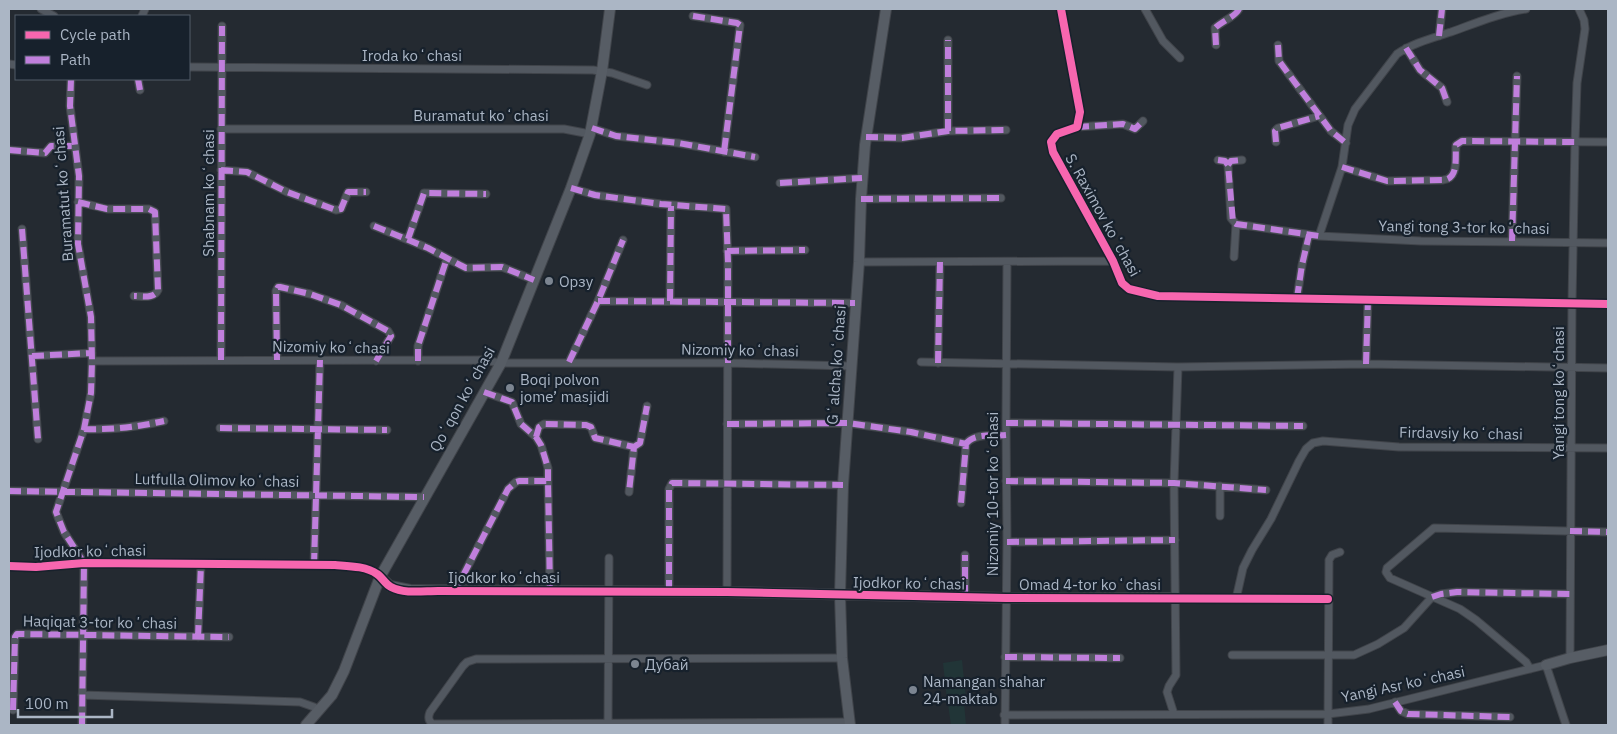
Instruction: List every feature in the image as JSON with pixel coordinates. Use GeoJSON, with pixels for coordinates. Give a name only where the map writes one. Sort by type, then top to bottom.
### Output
{"type":"FeatureCollection","features":[{"type":"Feature","properties":{"kind":"street"},"geometry":{"type":"LineString","coordinates":[[40,9],[52,15]]}},
{"type":"Feature","properties":{"kind":"street","name":"Qoʻqon koʻchasi"},"geometry":{"type":"LineString","coordinates":[[306,725],[332,695],[344,671],[380,577],[501,363],[571,188],[591,131],[602,71],[610,9]]}},
{"type":"Feature","properties":{"kind":"street","name":"Gʻalcha koʻchasi"},"geometry":{"type":"LineString","coordinates":[[850,724],[842,658],[840,596],[843,485],[850,366],[859,262],[862,178],[866,137],[886,9]]}},
{"type":"Feature","properties":{"kind":"street"},"geometry":{"type":"LineString","coordinates":[[1061,9],[1078,93],[1080,112],[1077,126],[1122,124],[1135,129],[1143,121]]}},
{"type":"Feature","properties":{"kind":"street"},"geometry":{"type":"LineString","coordinates":[[1145,9],[1163,41],[1180,58]]}},
{"type":"Feature","properties":{"kind":"street"},"geometry":{"type":"LineString","coordinates":[[1216,45],[1215,28],[1240,9]]}},
{"type":"Feature","properties":{"kind":"street"},"geometry":{"type":"LineString","coordinates":[[1439,36],[1442,9]]}},
{"type":"Feature","properties":{"kind":"street"},"geometry":{"type":"LineString","coordinates":[[1319,236],[1342,167],[1348,125],[1355,109],[1397,54],[1406,48],[1439,36],[1509,12],[1526,9]]}},
{"type":"Feature","properties":{"kind":"street","name":"Yangi tong koʻchasi"},"geometry":{"type":"LineString","coordinates":[[1570,658],[1575,142],[1577,83],[1585,29],[1584,20],[1579,9]]}},
{"type":"Feature","properties":{"kind":"street"},"geometry":{"type":"LineString","coordinates":[[693,16],[740,25],[724,152]]}},
{"type":"Feature","properties":{"kind":"street","name":"Shabnam koʻchasi"},"geometry":{"type":"LineString","coordinates":[[221,360],[222,26]]}},
{"type":"Feature","properties":{"kind":"street"},"geometry":{"type":"LineString","coordinates":[[948,40],[948,131]]}},
{"type":"Feature","properties":{"kind":"street"},"geometry":{"type":"LineString","coordinates":[[1278,45],[1280,61],[1332,132],[1346,143]]}},
{"type":"Feature","properties":{"kind":"street"},"geometry":{"type":"LineString","coordinates":[[1406,48],[1420,70],[1442,88],[1447,102]]}},
{"type":"Feature","properties":{"kind":"street","name":"Iroda koʻchasi"},"geometry":{"type":"LineString","coordinates":[[190,66],[602,71],[647,85]]}},
{"type":"Feature","properties":{"kind":"street"},"geometry":{"type":"LineString","coordinates":[[1512,241],[1517,76]]}},
{"type":"Feature","properties":{"kind":"street","name":"Buramatut koʻchasi"},"geometry":{"type":"LineString","coordinates":[[71,80],[70,106],[79,176],[78,244],[91,317],[91,393],[84,429],[56,512],[64,532],[84,563]]}},
{"type":"Feature","properties":{"kind":"street"},"geometry":{"type":"LineString","coordinates":[[138,80],[140,90]]}},
{"type":"Feature","properties":{"kind":"street"},"geometry":{"type":"LineString","coordinates":[[1276,142],[1275,131],[1278,128],[1320,116]]}},
{"type":"Feature","properties":{"kind":"street","name":"S. Raximov koʻchasi"},"geometry":{"type":"LineString","coordinates":[[1077,126],[1057,134],[1052,142],[1052,149],[1122,283],[1129,289],[1158,296],[1608,304]]}},
{"type":"Feature","properties":{"kind":"street","name":"Buramatut koʻchasi"},"geometry":{"type":"LineString","coordinates":[[221,129],[564,129],[678,143],[755,156]]}},
{"type":"Feature","properties":{"kind":"street"},"geometry":{"type":"LineString","coordinates":[[866,137],[902,138],[948,131],[1006,130]]}},
{"type":"Feature","properties":{"kind":"street"},"geometry":{"type":"LineString","coordinates":[[1342,167],[1387,181],[1449,180],[1454,172],[1456,145],[1467,140],[1608,142]]}},
{"type":"Feature","properties":{"kind":"street"},"geometry":{"type":"LineString","coordinates":[[9,150],[45,153],[51,146],[74,146]]}},
{"type":"Feature","properties":{"kind":"street"},"geometry":{"type":"LineString","coordinates":[[1218,160],[1225,161],[1228,165],[1231,218],[1236,224],[1234,257]]}},
{"type":"Feature","properties":{"kind":"street"},"geometry":{"type":"LineString","coordinates":[[1228,165],[1231,161],[1242,160]]}},
{"type":"Feature","properties":{"kind":"street"},"geometry":{"type":"LineString","coordinates":[[221,170],[247,172],[287,192],[336,210],[341,208],[348,192],[366,192]]}},
{"type":"Feature","properties":{"kind":"street"},"geometry":{"type":"LineString","coordinates":[[780,182],[862,178]]}},
{"type":"Feature","properties":{"kind":"street"},"geometry":{"type":"LineString","coordinates":[[571,188],[595,194],[671,206],[726,209],[728,301],[727,592]]}},
{"type":"Feature","properties":{"kind":"street"},"geometry":{"type":"LineString","coordinates":[[408,239],[424,193],[486,194]]}},
{"type":"Feature","properties":{"kind":"street"},"geometry":{"type":"LineString","coordinates":[[861,199],[1001,198]]}},
{"type":"Feature","properties":{"kind":"street"},"geometry":{"type":"LineString","coordinates":[[78,202],[107,209],[149,209],[156,212],[158,290],[153,296],[134,296]]}},
{"type":"Feature","properties":{"kind":"street"},"geometry":{"type":"LineString","coordinates":[[670,301],[671,206]]}},
{"type":"Feature","properties":{"kind":"street","name":"Yangi tong 3-tor koʻchasi"},"geometry":{"type":"LineString","coordinates":[[1236,224],[1319,236],[1422,240],[1608,243]]}},
{"type":"Feature","properties":{"kind":"street"},"geometry":{"type":"LineString","coordinates":[[374,226],[408,239],[466,268],[502,267],[534,280]]}},
{"type":"Feature","properties":{"kind":"street"},"geometry":{"type":"LineString","coordinates":[[22,228],[38,438]]}},
{"type":"Feature","properties":{"kind":"street"},"geometry":{"type":"LineString","coordinates":[[1298,298],[1302,265],[1309,235]]}},
{"type":"Feature","properties":{"kind":"street"},"geometry":{"type":"LineString","coordinates":[[569,362],[598,301],[623,240]]}},
{"type":"Feature","properties":{"kind":"street"},"geometry":{"type":"LineString","coordinates":[[727,250],[805,250]]}},
{"type":"Feature","properties":{"kind":"street"},"geometry":{"type":"LineString","coordinates":[[418,361],[418,346],[447,258]]}},
{"type":"Feature","properties":{"kind":"street"},"geometry":{"type":"LineString","coordinates":[[859,262],[1112,261]]}},
{"type":"Feature","properties":{"kind":"street"},"geometry":{"type":"LineString","coordinates":[[938,363],[940,262]]}},
{"type":"Feature","properties":{"kind":"street","name":"Nizomiy 10-tor koʻchasi"},"geometry":{"type":"LineString","coordinates":[[1004,725],[1007,542],[1007,262]]}},
{"type":"Feature","properties":{"kind":"street"},"geometry":{"type":"LineString","coordinates":[[277,360],[276,291],[280,287],[310,294],[341,305],[388,332],[391,336],[376,361]]}},
{"type":"Feature","properties":{"kind":"street"},"geometry":{"type":"LineString","coordinates":[[1366,364],[1368,299]]}},
{"type":"Feature","properties":{"kind":"street"},"geometry":{"type":"LineString","coordinates":[[598,301],[855,303]]}},
{"type":"Feature","properties":{"kind":"street","name":"Nizomiy koʻchasi"},"geometry":{"type":"LineString","coordinates":[[32,356],[221,360],[482,360],[501,363],[728,363],[850,366]]}},
{"type":"Feature","properties":{"kind":"street"},"geometry":{"type":"LineString","coordinates":[[314,565],[320,360]]}},
{"type":"Feature","properties":{"kind":"street"},"geometry":{"type":"LineString","coordinates":[[921,362],[1178,367],[1366,364],[1608,368]]}},
{"type":"Feature","properties":{"kind":"street"},"geometry":{"type":"LineString","coordinates":[[1174,714],[1167,692],[1176,675],[1174,483],[1178,367]]}},
{"type":"Feature","properties":{"kind":"street"},"geometry":{"type":"LineString","coordinates":[[484,392],[512,402],[521,424],[536,437],[548,468],[550,591]]}},
{"type":"Feature","properties":{"kind":"street"},"geometry":{"type":"LineString","coordinates":[[536,437],[539,427],[544,424],[586,424],[591,427],[593,436],[596,438],[634,448],[641,441],[647,406]]}},
{"type":"Feature","properties":{"kind":"street"},"geometry":{"type":"LineString","coordinates":[[84,429],[111,430],[139,427],[164,421]]}},
{"type":"Feature","properties":{"kind":"street"},"geometry":{"type":"LineString","coordinates":[[1006,422],[1303,426]]}},
{"type":"Feature","properties":{"kind":"street"},"geometry":{"type":"LineString","coordinates":[[727,424],[847,423],[910,432],[966,444]]}},
{"type":"Feature","properties":{"kind":"street"},"geometry":{"type":"LineString","coordinates":[[220,428],[388,430]]}},
{"type":"Feature","properties":{"kind":"street"},"geometry":{"type":"LineString","coordinates":[[961,503],[966,444],[975,437],[1006,435]]}},
{"type":"Feature","properties":{"kind":"street","name":"Firdavsiy koʻchasi"},"geometry":{"type":"LineString","coordinates":[[1236,599],[1243,568],[1271,519],[1306,449],[1313,443],[1323,441],[1399,446],[1608,448]]}},
{"type":"Feature","properties":{"kind":"street"},"geometry":{"type":"LineString","coordinates":[[629,492],[634,448]]}},
{"type":"Feature","properties":{"kind":"street"},"geometry":{"type":"LineString","coordinates":[[1006,480],[1174,483],[1266,490]]}},
{"type":"Feature","properties":{"kind":"street"},"geometry":{"type":"LineString","coordinates":[[455,591],[508,489],[519,481],[548,481]]}},
{"type":"Feature","properties":{"kind":"street"},"geometry":{"type":"LineString","coordinates":[[669,592],[670,484],[673,482],[843,485]]}},
{"type":"Feature","properties":{"kind":"street"},"geometry":{"type":"LineString","coordinates":[[1220,486],[1220,516]]}},
{"type":"Feature","properties":{"kind":"street","name":"Lutfulla Olimov koʻchasi"},"geometry":{"type":"LineString","coordinates":[[9,491],[424,497]]}},
{"type":"Feature","properties":{"kind":"street"},"geometry":{"type":"LineString","coordinates":[[1530,669],[1526,662],[1476,620],[1460,609],[1390,578],[1386,572],[1387,568],[1434,528],[1608,532]]}},
{"type":"Feature","properties":{"kind":"street"},"geometry":{"type":"LineString","coordinates":[[1007,542],[1174,540]]}},
{"type":"Feature","properties":{"kind":"street"},"geometry":{"type":"LineString","coordinates":[[1328,725],[1329,559],[1340,552]]}},
{"type":"Feature","properties":{"kind":"street"},"geometry":{"type":"LineString","coordinates":[[964,597],[965,555]]}},
{"type":"Feature","properties":{"kind":"street"},"geometry":{"type":"LineString","coordinates":[[608,724],[609,558]]}},
{"type":"Feature","properties":{"kind":"street"},"geometry":{"type":"LineString","coordinates":[[82,725],[84,563]]}},
{"type":"Feature","properties":{"kind":"street","name":"Ijodkor koʻchasi"},"geometry":{"type":"LineString","coordinates":[[9,566],[36,567],[84,563],[352,567],[371,571],[390,586],[399,590],[727,592],[840,596],[1006,598]]}},
{"type":"Feature","properties":{"kind":"street"},"geometry":{"type":"LineString","coordinates":[[198,637],[201,564]]}},
{"type":"Feature","properties":{"kind":"street"},"geometry":{"type":"LineString","coordinates":[[1232,655],[1354,655],[1378,644],[1404,628],[1432,596],[1446,593],[1570,594]]}},
{"type":"Feature","properties":{"kind":"street","name":"Omad 4-tor koʻchasi"},"geometry":{"type":"LineString","coordinates":[[1006,598],[1175,598]]}},
{"type":"Feature","properties":{"kind":"street"},"geometry":{"type":"LineString","coordinates":[[1175,598],[1328,599]]}},
{"type":"Feature","properties":{"kind":"street","name":"Haqiqat 3-tor koʼchasi"},"geometry":{"type":"LineString","coordinates":[[13,710],[16,635],[83,634],[229,637]]}},
{"type":"Feature","properties":{"kind":"street"},"geometry":{"type":"LineString","coordinates":[[1566,725],[1546,665],[1608,650]]}},
{"type":"Feature","properties":{"kind":"street"},"geometry":{"type":"LineString","coordinates":[[842,658],[472,660],[463,666],[430,712],[428,718],[433,724],[850,724]]}},
{"type":"Feature","properties":{"kind":"street"},"geometry":{"type":"LineString","coordinates":[[1005,658],[1120,658]]}},
{"type":"Feature","properties":{"kind":"street","name":"Yangi Asr koʻchasi"},"geometry":{"type":"LineString","coordinates":[[1004,714],[1328,714],[1369,709],[1546,665]]}},
{"type":"Feature","properties":{"kind":"street"},"geometry":{"type":"LineString","coordinates":[[82,695],[300,702],[319,711]]}},
{"type":"Feature","properties":{"kind":"street"},"geometry":{"type":"LineString","coordinates":[[1395,702],[1402,711],[1408,714],[1510,717]]}},
{"type":"Feature","properties":{"kind":"green space"},"geometry":{"type":"Polygon","coordinates":[[[962,660],[966,698],[947,700],[943,663],[962,660]]]}},
{"type":"Feature","properties":{"kind":"green space"},"geometry":{"type":"Polygon","coordinates":[[[964,702],[966,725],[951,725],[948,704],[964,702]]]}},
{"type":"Feature","properties":{"kind":"marked path"},"geometry":{"type":"LineString","coordinates":[[1216,45],[1215,28],[1239,9]]}},
{"type":"Feature","properties":{"kind":"marked path"},"geometry":{"type":"LineString","coordinates":[[1439,36],[1442,9]]}},
{"type":"Feature","properties":{"kind":"marked path"},"geometry":{"type":"LineString","coordinates":[[693,16],[740,25],[724,152]]}},
{"type":"Feature","properties":{"kind":"marked path"},"geometry":{"type":"LineString","coordinates":[[221,360],[222,26]]}},
{"type":"Feature","properties":{"kind":"marked path"},"geometry":{"type":"LineString","coordinates":[[948,40],[948,131]]}},
{"type":"Feature","properties":{"kind":"marked path"},"geometry":{"type":"LineString","coordinates":[[1278,45],[1279,61],[1331,131],[1346,143]]}},
{"type":"Feature","properties":{"kind":"marked path"},"geometry":{"type":"LineString","coordinates":[[1406,48],[1420,70],[1442,88],[1447,102]]}},
{"type":"Feature","properties":{"kind":"marked path"},"geometry":{"type":"LineString","coordinates":[[1512,241],[1517,76]]}},
{"type":"Feature","properties":{"kind":"marked path"},"geometry":{"type":"LineString","coordinates":[[71,80],[70,106],[79,176],[78,244],[91,317],[91,393],[84,429],[56,512],[64,532],[84,563],[82,725]]}},
{"type":"Feature","properties":{"kind":"marked path"},"geometry":{"type":"LineString","coordinates":[[138,80],[140,90]]}},
{"type":"Feature","properties":{"kind":"marked path"},"geometry":{"type":"LineString","coordinates":[[1276,142],[1275,131],[1278,128],[1319,116]]}},
{"type":"Feature","properties":{"kind":"marked path"},"geometry":{"type":"LineString","coordinates":[[1077,127],[1123,124],[1135,129],[1143,121]]}},
{"type":"Feature","properties":{"kind":"marked path"},"geometry":{"type":"LineString","coordinates":[[592,128],[616,136],[678,143],[755,157]]}},
{"type":"Feature","properties":{"kind":"marked path"},"geometry":{"type":"LineString","coordinates":[[866,137],[902,138],[948,131],[1006,130]]}},
{"type":"Feature","properties":{"kind":"marked path"},"geometry":{"type":"LineString","coordinates":[[1342,167],[1387,181],[1443,180],[1448,179],[1454,172],[1456,145],[1462,141],[1575,142]]}},
{"type":"Feature","properties":{"kind":"marked path"},"geometry":{"type":"LineString","coordinates":[[9,150],[45,153],[51,146],[74,146]]}},
{"type":"Feature","properties":{"kind":"marked path"},"geometry":{"type":"LineString","coordinates":[[1218,160],[1225,161],[1228,165],[1233,222],[1319,236]]}},
{"type":"Feature","properties":{"kind":"marked path"},"geometry":{"type":"LineString","coordinates":[[1228,165],[1231,161],[1242,160]]}},
{"type":"Feature","properties":{"kind":"marked path"},"geometry":{"type":"LineString","coordinates":[[221,170],[247,172],[287,192],[336,210],[341,209],[348,192],[366,192]]}},
{"type":"Feature","properties":{"kind":"marked path"},"geometry":{"type":"LineString","coordinates":[[780,183],[862,178]]}},
{"type":"Feature","properties":{"kind":"marked path"},"geometry":{"type":"LineString","coordinates":[[571,188],[595,195],[661,204],[726,209],[728,363]]}},
{"type":"Feature","properties":{"kind":"marked path"},"geometry":{"type":"LineString","coordinates":[[408,239],[424,193],[486,194]]}},
{"type":"Feature","properties":{"kind":"marked path"},"geometry":{"type":"LineString","coordinates":[[861,199],[1001,198]]}},
{"type":"Feature","properties":{"kind":"marked path"},"geometry":{"type":"LineString","coordinates":[[78,202],[107,209],[149,209],[155,212],[158,290],[151,296],[134,296]]}},
{"type":"Feature","properties":{"kind":"marked path"},"geometry":{"type":"LineString","coordinates":[[670,301],[671,206]]}},
{"type":"Feature","properties":{"kind":"marked path"},"geometry":{"type":"LineString","coordinates":[[374,226],[428,248],[466,268],[502,267],[534,280]]}},
{"type":"Feature","properties":{"kind":"marked path"},"geometry":{"type":"LineString","coordinates":[[22,229],[38,439]]}},
{"type":"Feature","properties":{"kind":"marked path"},"geometry":{"type":"LineString","coordinates":[[1297,298],[1309,235]]}},
{"type":"Feature","properties":{"kind":"marked path"},"geometry":{"type":"LineString","coordinates":[[569,362],[598,301],[623,240]]}},
{"type":"Feature","properties":{"kind":"marked path"},"geometry":{"type":"LineString","coordinates":[[727,251],[805,250]]}},
{"type":"Feature","properties":{"kind":"marked path"},"geometry":{"type":"LineString","coordinates":[[418,361],[418,346],[447,258]]}},
{"type":"Feature","properties":{"kind":"marked path"},"geometry":{"type":"LineString","coordinates":[[938,363],[940,262]]}},
{"type":"Feature","properties":{"kind":"marked path"},"geometry":{"type":"LineString","coordinates":[[277,360],[276,291],[280,287],[310,294],[341,305],[388,331],[391,336],[376,361]]}},
{"type":"Feature","properties":{"kind":"marked path"},"geometry":{"type":"LineString","coordinates":[[1366,364],[1368,299]]}},
{"type":"Feature","properties":{"kind":"marked path"},"geometry":{"type":"LineString","coordinates":[[598,301],[855,303]]}},
{"type":"Feature","properties":{"kind":"marked path"},"geometry":{"type":"LineString","coordinates":[[32,356],[92,353]]}},
{"type":"Feature","properties":{"kind":"marked path"},"geometry":{"type":"LineString","coordinates":[[314,565],[320,360]]}},
{"type":"Feature","properties":{"kind":"marked path"},"geometry":{"type":"LineString","coordinates":[[484,392],[512,402],[521,424],[536,437],[541,445],[548,468],[548,481]]}},
{"type":"Feature","properties":{"kind":"marked path"},"geometry":{"type":"LineString","coordinates":[[634,447],[640,443],[647,406]]}},
{"type":"Feature","properties":{"kind":"marked path"},"geometry":{"type":"LineString","coordinates":[[84,429],[124,428],[164,421]]}},
{"type":"Feature","properties":{"kind":"marked path"},"geometry":{"type":"LineString","coordinates":[[727,424],[847,423],[911,432],[966,444],[961,503]]}},
{"type":"Feature","properties":{"kind":"marked path"},"geometry":{"type":"LineString","coordinates":[[1006,423],[1303,426]]}},
{"type":"Feature","properties":{"kind":"marked path"},"geometry":{"type":"LineString","coordinates":[[536,437],[539,427],[544,424],[586,425],[591,427],[595,438],[634,447],[629,492]]}},
{"type":"Feature","properties":{"kind":"marked path"},"geometry":{"type":"LineString","coordinates":[[220,428],[387,430]]}},
{"type":"Feature","properties":{"kind":"marked path"},"geometry":{"type":"LineString","coordinates":[[966,444],[974,438],[1006,435]]}},
{"type":"Feature","properties":{"kind":"marked path"},"geometry":{"type":"LineString","coordinates":[[455,591],[508,489],[519,481],[548,481],[550,591]]}},
{"type":"Feature","properties":{"kind":"marked path"},"geometry":{"type":"LineString","coordinates":[[1006,481],[1174,483],[1266,490]]}},
{"type":"Feature","properties":{"kind":"marked path"},"geometry":{"type":"LineString","coordinates":[[669,592],[669,489],[672,483],[843,485]]}},
{"type":"Feature","properties":{"kind":"marked path"},"geometry":{"type":"LineString","coordinates":[[9,491],[424,497]]}},
{"type":"Feature","properties":{"kind":"marked path"},"geometry":{"type":"LineString","coordinates":[[1570,531],[1608,532]]}},
{"type":"Feature","properties":{"kind":"marked path"},"geometry":{"type":"LineString","coordinates":[[1007,542],[1175,540]]}},
{"type":"Feature","properties":{"kind":"marked path"},"geometry":{"type":"LineString","coordinates":[[965,555],[965,597]]}},
{"type":"Feature","properties":{"kind":"marked path"},"geometry":{"type":"LineString","coordinates":[[198,637],[201,564]]}},
{"type":"Feature","properties":{"kind":"marked path"},"geometry":{"type":"LineString","coordinates":[[1432,597],[1457,592],[1570,594]]}},
{"type":"Feature","properties":{"kind":"marked path"},"geometry":{"type":"LineString","coordinates":[[13,710],[15,637],[17,634],[229,637]]}},
{"type":"Feature","properties":{"kind":"marked path"},"geometry":{"type":"LineString","coordinates":[[1005,657],[1120,658]]}},
{"type":"Feature","properties":{"kind":"marked path"},"geometry":{"type":"LineString","coordinates":[[1395,702],[1401,711],[1408,714],[1510,717]]}},
{"type":"Feature","properties":{"kind":"cycle path"},"geometry":{"type":"LineString","coordinates":[[1061,9],[1080,112],[1077,127],[1057,134],[1051,142],[1053,152],[1113,261],[1122,283],[1129,289],[1158,296],[1608,304]]}},
{"type":"Feature","properties":{"kind":"cycle path"},"geometry":{"type":"LineString","coordinates":[[9,566],[36,567],[84,563],[335,565],[373,571],[391,587],[402,591],[414,592],[727,592],[1006,598],[1328,599]]}},
{"type":"Feature","properties":{"kind":"place","name":"Орзу"},"geometry":{"type":"Point","coordinates":[549,281]}},
{"type":"Feature","properties":{"kind":"place","name":"Boqi polvon jome’ masjidi"},"geometry":{"type":"Point","coordinates":[510,388]}},
{"type":"Feature","properties":{"kind":"place","name":"Дубай"},"geometry":{"type":"Point","coordinates":[635,664]}},
{"type":"Feature","properties":{"kind":"place","name":"Namangan shahar 24-maktab"},"geometry":{"type":"Point","coordinates":[913,690]}}]}
